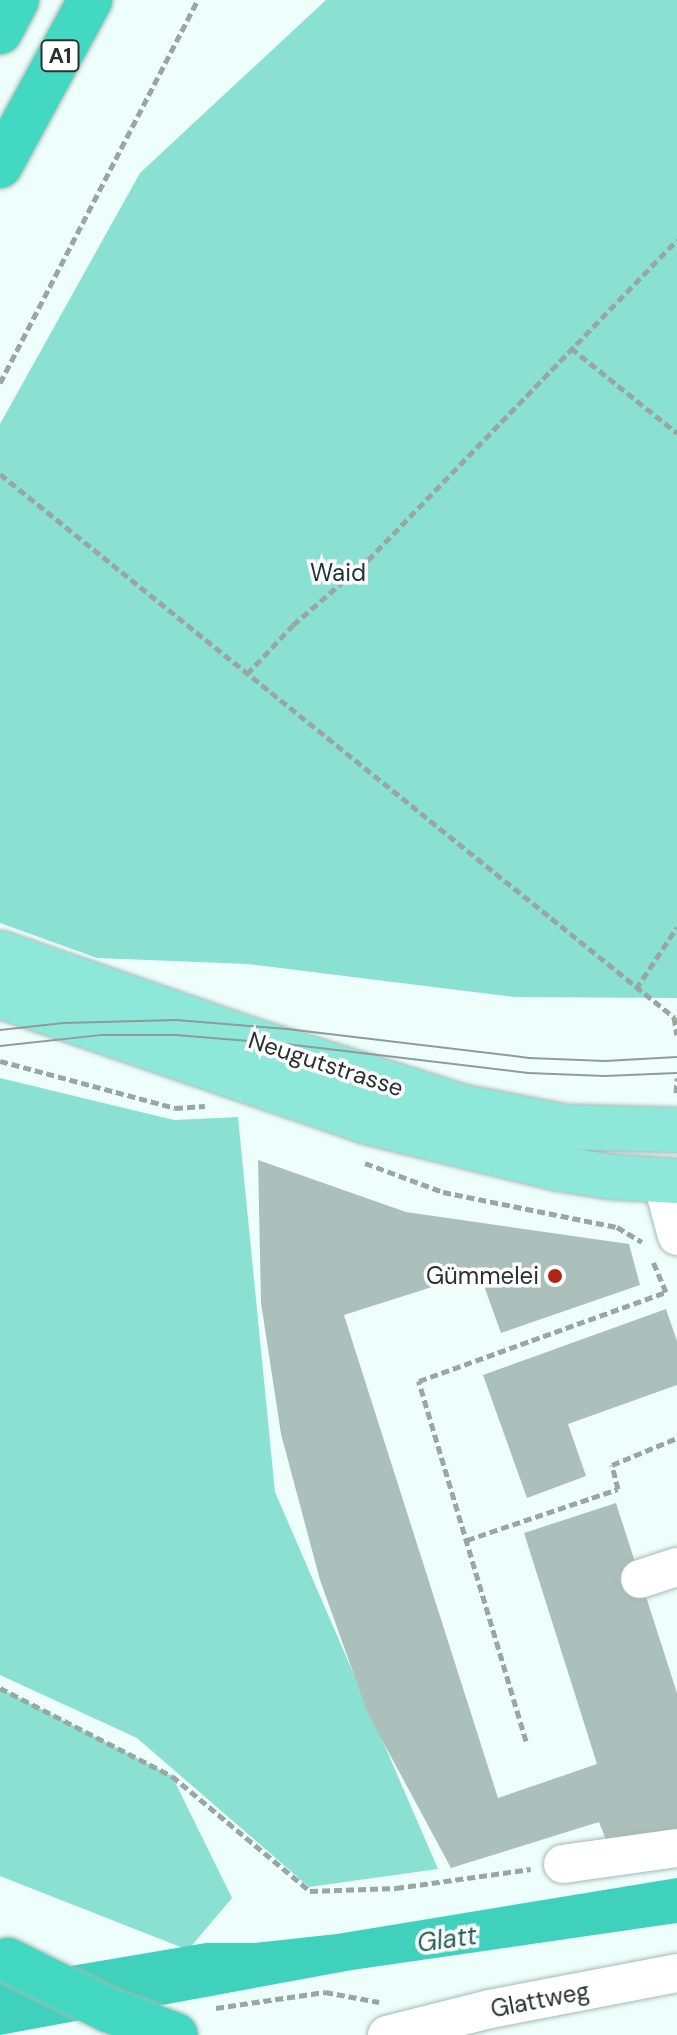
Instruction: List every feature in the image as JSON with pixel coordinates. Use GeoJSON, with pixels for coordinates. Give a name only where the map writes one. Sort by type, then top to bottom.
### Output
{"type":"FeatureCollection","features":[{"type":"Feature","properties":{"kind":"highway"},"geometry":{"type":"LineString","coordinates":[[0,32],[17,0]]}},
{"type":"Feature","properties":{"kind":"highway","name":"A1"},"geometry":{"type":"LineString","coordinates":[[0,166],[90,0]]}},
{"type":"Feature","properties":{"kind":"highway"},"geometry":{"type":"LineString","coordinates":[[0,183],[30,111]]}},
{"type":"Feature","properties":{"kind":"highway"},"geometry":{"type":"LineString","coordinates":[[4,1957],[122,2035]]}},
{"type":"Feature","properties":{"kind":"highway"},"geometry":{"type":"LineString","coordinates":[[4,1957],[108,2010],[176,2035]]}},
{"type":"Feature","properties":{"kind":"main road","name":"Neugutstrasse"},"geometry":{"type":"LineString","coordinates":[[0,953],[263,1044],[463,1107],[566,1127],[670,1130],[670,1181],[585,1173],[503,1157],[367,1122],[0,996]]}},
{"type":"Feature","properties":{"kind":"street"},"geometry":{"type":"LineString","coordinates":[[659,1238],[670,1181]]}},
{"type":"Feature","properties":{"kind":"street"},"geometry":{"type":"LineString","coordinates":[[640,1579],[677,1567]]}},
{"type":"Feature","properties":{"kind":"street"},"geometry":{"type":"LineString","coordinates":[[563,1864],[677,1848]]}},
{"type":"Feature","properties":{"kind":"street","name":"Glattweg"},"geometry":{"type":"LineString","coordinates":[[388,2020],[442,2019],[677,1973]]}},
{"type":"Feature","properties":{"kind":"path"},"geometry":{"type":"LineString","coordinates":[[0,383],[198,0]]}},
{"type":"Feature","properties":{"kind":"path"},"geometry":{"type":"LineString","coordinates":[[247,674],[293,625],[368,560],[677,240]]}},
{"type":"Feature","properties":{"kind":"path"},"geometry":{"type":"LineString","coordinates":[[571,348],[677,433]]}},
{"type":"Feature","properties":{"kind":"path"},"geometry":{"type":"LineString","coordinates":[[0,474],[636,989],[675,1016],[677,1035]]}},
{"type":"Feature","properties":{"kind":"path"},"geometry":{"type":"LineString","coordinates":[[636,989],[677,927]]}},
{"type":"Feature","properties":{"kind":"path"},"geometry":{"type":"LineString","coordinates":[[0,1061],[175,1108],[209,1106],[249,1082]]}},
{"type":"Feature","properties":{"kind":"path"},"geometry":{"type":"LineString","coordinates":[[359,1160],[396,1177],[443,1192],[659,1238]]}},
{"type":"Feature","properties":{"kind":"path"},"geometry":{"type":"LineString","coordinates":[[526,1741],[419,1381],[666,1292]]}},
{"type":"Feature","properties":{"kind":"path"},"geometry":{"type":"LineString","coordinates":[[467,1540],[618,1489],[612,1465],[677,1438]]}},
{"type":"Feature","properties":{"kind":"path"},"geometry":{"type":"LineString","coordinates":[[0,1688],[172,1776],[310,1891],[396,1888],[563,1864]]}},
{"type":"Feature","properties":{"kind":"path"},"geometry":{"type":"LineString","coordinates":[[216,2008],[325,1992],[388,2020]]}},
{"type":"Feature","properties":{"kind":"green space","name":"Waid"},"geometry":{"type":"Polygon","coordinates":[[[326,0],[677,0],[677,998],[515,997],[247,964],[97,958],[0,923],[0,424],[140,173],[326,0]]]}},
{"type":"Feature","properties":{"kind":"green space"},"geometry":{"type":"Polygon","coordinates":[[[0,1078],[174,1120],[238,1117],[275,1492],[438,1869],[309,1887],[137,1738],[0,1675],[0,1078]]]}},
{"type":"Feature","properties":{"kind":"green space"},"geometry":{"type":"Polygon","coordinates":[[[0,1688],[172,1776],[232,1898],[188,1950],[0,1876],[0,1688]]]}},
{"type":"Feature","properties":{"kind":"water","name":"Glatt"},"geometry":{"type":"Polygon","coordinates":[[[677,1878],[677,1923],[352,1970],[0,2035],[0,1978],[206,1943],[254,1943],[337,1934],[677,1878]]]}},
{"type":"Feature","properties":{"kind":"building"},"geometry":{"type":"Polygon","coordinates":[[[258,1160],[406,1212],[629,1244],[640,1285],[501,1333],[479,1272],[344,1315],[498,1798],[597,1764],[524,1533],[616,1503],[677,1693],[677,1833],[608,1845],[599,1822],[451,1868],[368,1714],[320,1580],[281,1434],[261,1303],[258,1160]]]}},
{"type":"Feature","properties":{"kind":"building"},"geometry":{"type":"Polygon","coordinates":[[[666,1309],[677,1341],[677,1385],[568,1424],[586,1476],[527,1498],[483,1375],[666,1309]]]}},
{"type":"Feature","properties":{"kind":"tram line"},"geometry":{"type":"LineString","coordinates":[[0,1030],[64,1023],[176,1020],[287,1029],[529,1058],[605,1061],[677,1057]]}},
{"type":"Feature","properties":{"kind":"tram line"},"geometry":{"type":"LineString","coordinates":[[0,1046],[102,1035],[176,1035],[286,1044],[528,1073],[605,1076],[677,1073]]}},
{"type":"Feature","properties":{"kind":"place","name":"Gümmelei"},"geometry":{"type":"Point","coordinates":[555,1276]}}]}
